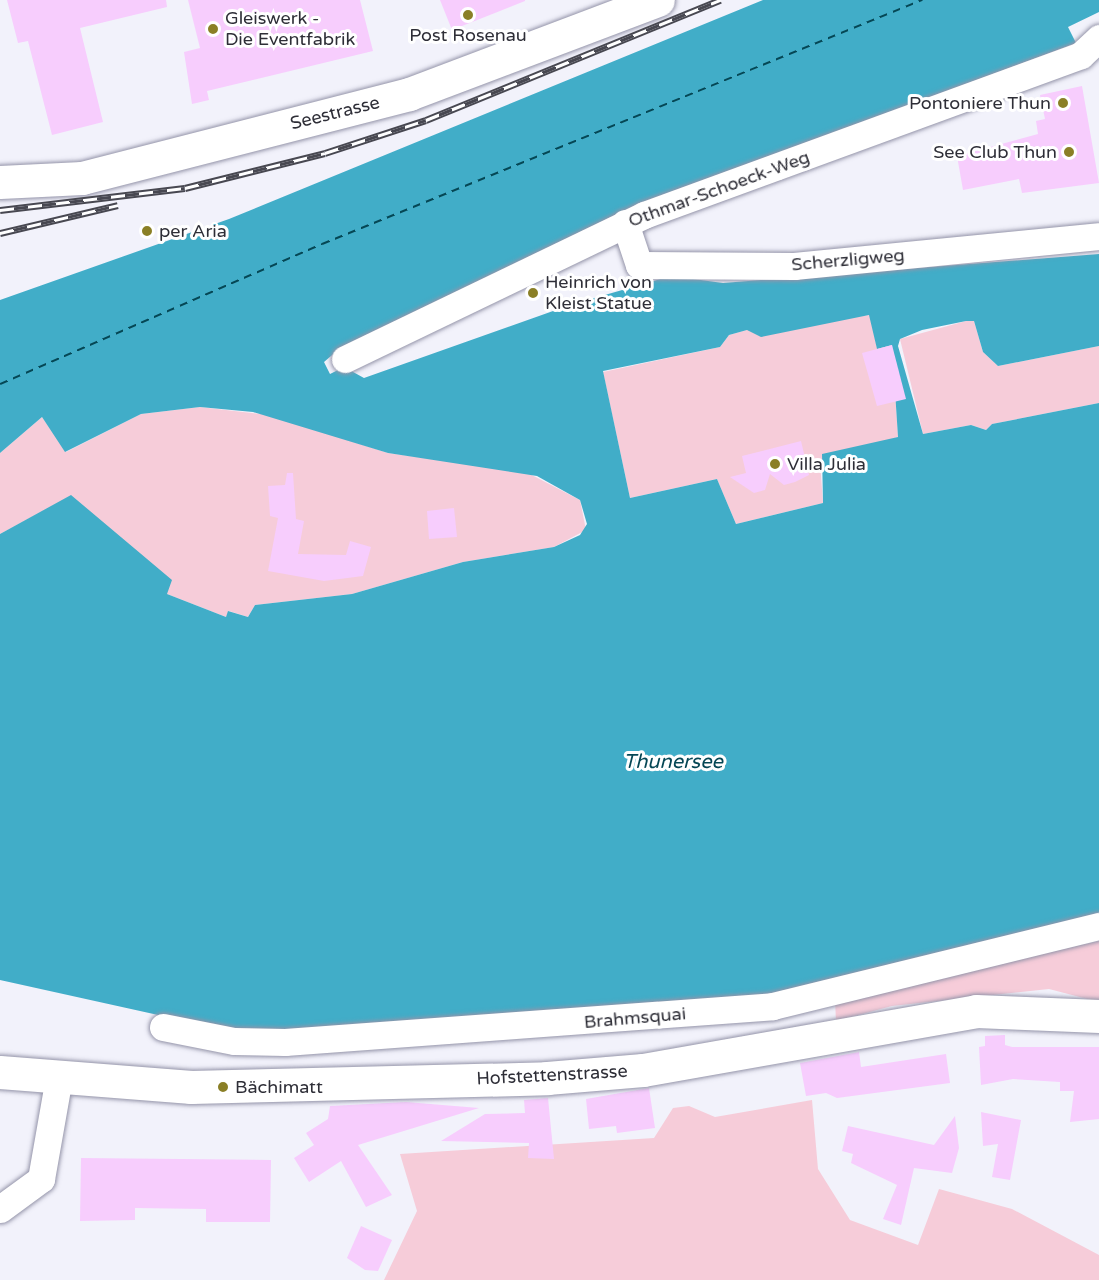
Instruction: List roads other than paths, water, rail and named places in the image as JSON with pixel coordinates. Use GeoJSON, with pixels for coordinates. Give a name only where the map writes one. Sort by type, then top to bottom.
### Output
{"type":"FeatureCollection","features":[{"type":"Feature","properties":{"kind":"main road","name":"Seestrasse"},"geometry":{"type":"LineString","coordinates":[[0,182],[82,178],[409,94],[658,0]]}},
{"type":"Feature","properties":{"kind":"main road","name":"Hofstettenstrasse"},"geometry":{"type":"LineString","coordinates":[[0,1072],[191,1087],[547,1078],[643,1070],[976,1011],[1099,1016]]}},
{"type":"Feature","properties":{"kind":"street","name":"Othmar-Schoeck-Weg"},"geometry":{"type":"LineString","coordinates":[[345,359],[625,223],[1081,55],[1099,38]]}},
{"type":"Feature","properties":{"kind":"street","name":"Scherzligweg"},"geometry":{"type":"LineString","coordinates":[[625,223],[639,265],[794,266],[1099,236]]}},
{"type":"Feature","properties":{"kind":"street","name":"Brahmsquai"},"geometry":{"type":"LineString","coordinates":[[163,1027],[234,1041],[285,1042],[773,1006],[1099,926]]}},
{"type":"Feature","properties":{"kind":"street"},"geometry":{"type":"LineString","coordinates":[[0,1209],[40,1179],[59,1077]]}},
{"type":"Feature","properties":{"kind":"water","name":"Thunersee"},"geometry":{"type":"Polygon","coordinates":[[[763,0],[1099,0],[1099,12],[1068,27],[1076,43],[615,215],[338,350],[324,362],[330,374],[344,367],[364,378],[570,305],[671,276],[723,283],[1099,254],[1099,346],[998,366],[983,352],[974,321],[966,321],[922,330],[900,339],[898,346],[923,434],[971,425],[986,430],[992,424],[1099,403],[1099,919],[762,998],[244,1034],[0,980],[0,534],[71,495],[172,580],[167,594],[226,617],[228,611],[248,617],[255,605],[352,594],[463,562],[554,547],[580,535],[587,524],[580,500],[537,476],[388,453],[253,412],[200,407],[141,414],[65,452],[42,417],[0,453],[0,300],[229,219],[763,0]],[[869,315],[761,337],[747,330],[729,335],[720,347],[603,371],[630,498],[717,479],[736,524],[823,503],[822,454],[898,437],[892,345],[877,349],[869,315]]]}},
{"type":"Feature","properties":{"kind":"railway"},"geometry":{"type":"LineString","coordinates":[[0,210],[185,188],[325,153],[426,120],[720,0]]}},
{"type":"Feature","properties":{"kind":"railway"},"geometry":{"type":"LineString","coordinates":[[0,233],[118,205]]}},
{"type":"Feature","properties":{"kind":"place","name":"Post Rosenau"},"geometry":{"type":"Point","coordinates":[468,15]}},
{"type":"Feature","properties":{"kind":"place","name":"Gleiswerk - Die Eventfabrik"},"geometry":{"type":"Point","coordinates":[213,29]}},
{"type":"Feature","properties":{"kind":"place","name":"Pontoniere Thun"},"geometry":{"type":"Point","coordinates":[1063,103]}},
{"type":"Feature","properties":{"kind":"place","name":"See Club Thun"},"geometry":{"type":"Point","coordinates":[1069,152]}},
{"type":"Feature","properties":{"kind":"place","name":"per Aria"},"geometry":{"type":"Point","coordinates":[147,231]}},
{"type":"Feature","properties":{"kind":"place","name":"Heinrich von Kleist Statue"},"geometry":{"type":"Point","coordinates":[533,293]}},
{"type":"Feature","properties":{"kind":"place","name":"Villa Julia"},"geometry":{"type":"Point","coordinates":[775,464]}},
{"type":"Feature","properties":{"kind":"place","name":"Bächimatt"},"geometry":{"type":"Point","coordinates":[223,1087]}}]}
